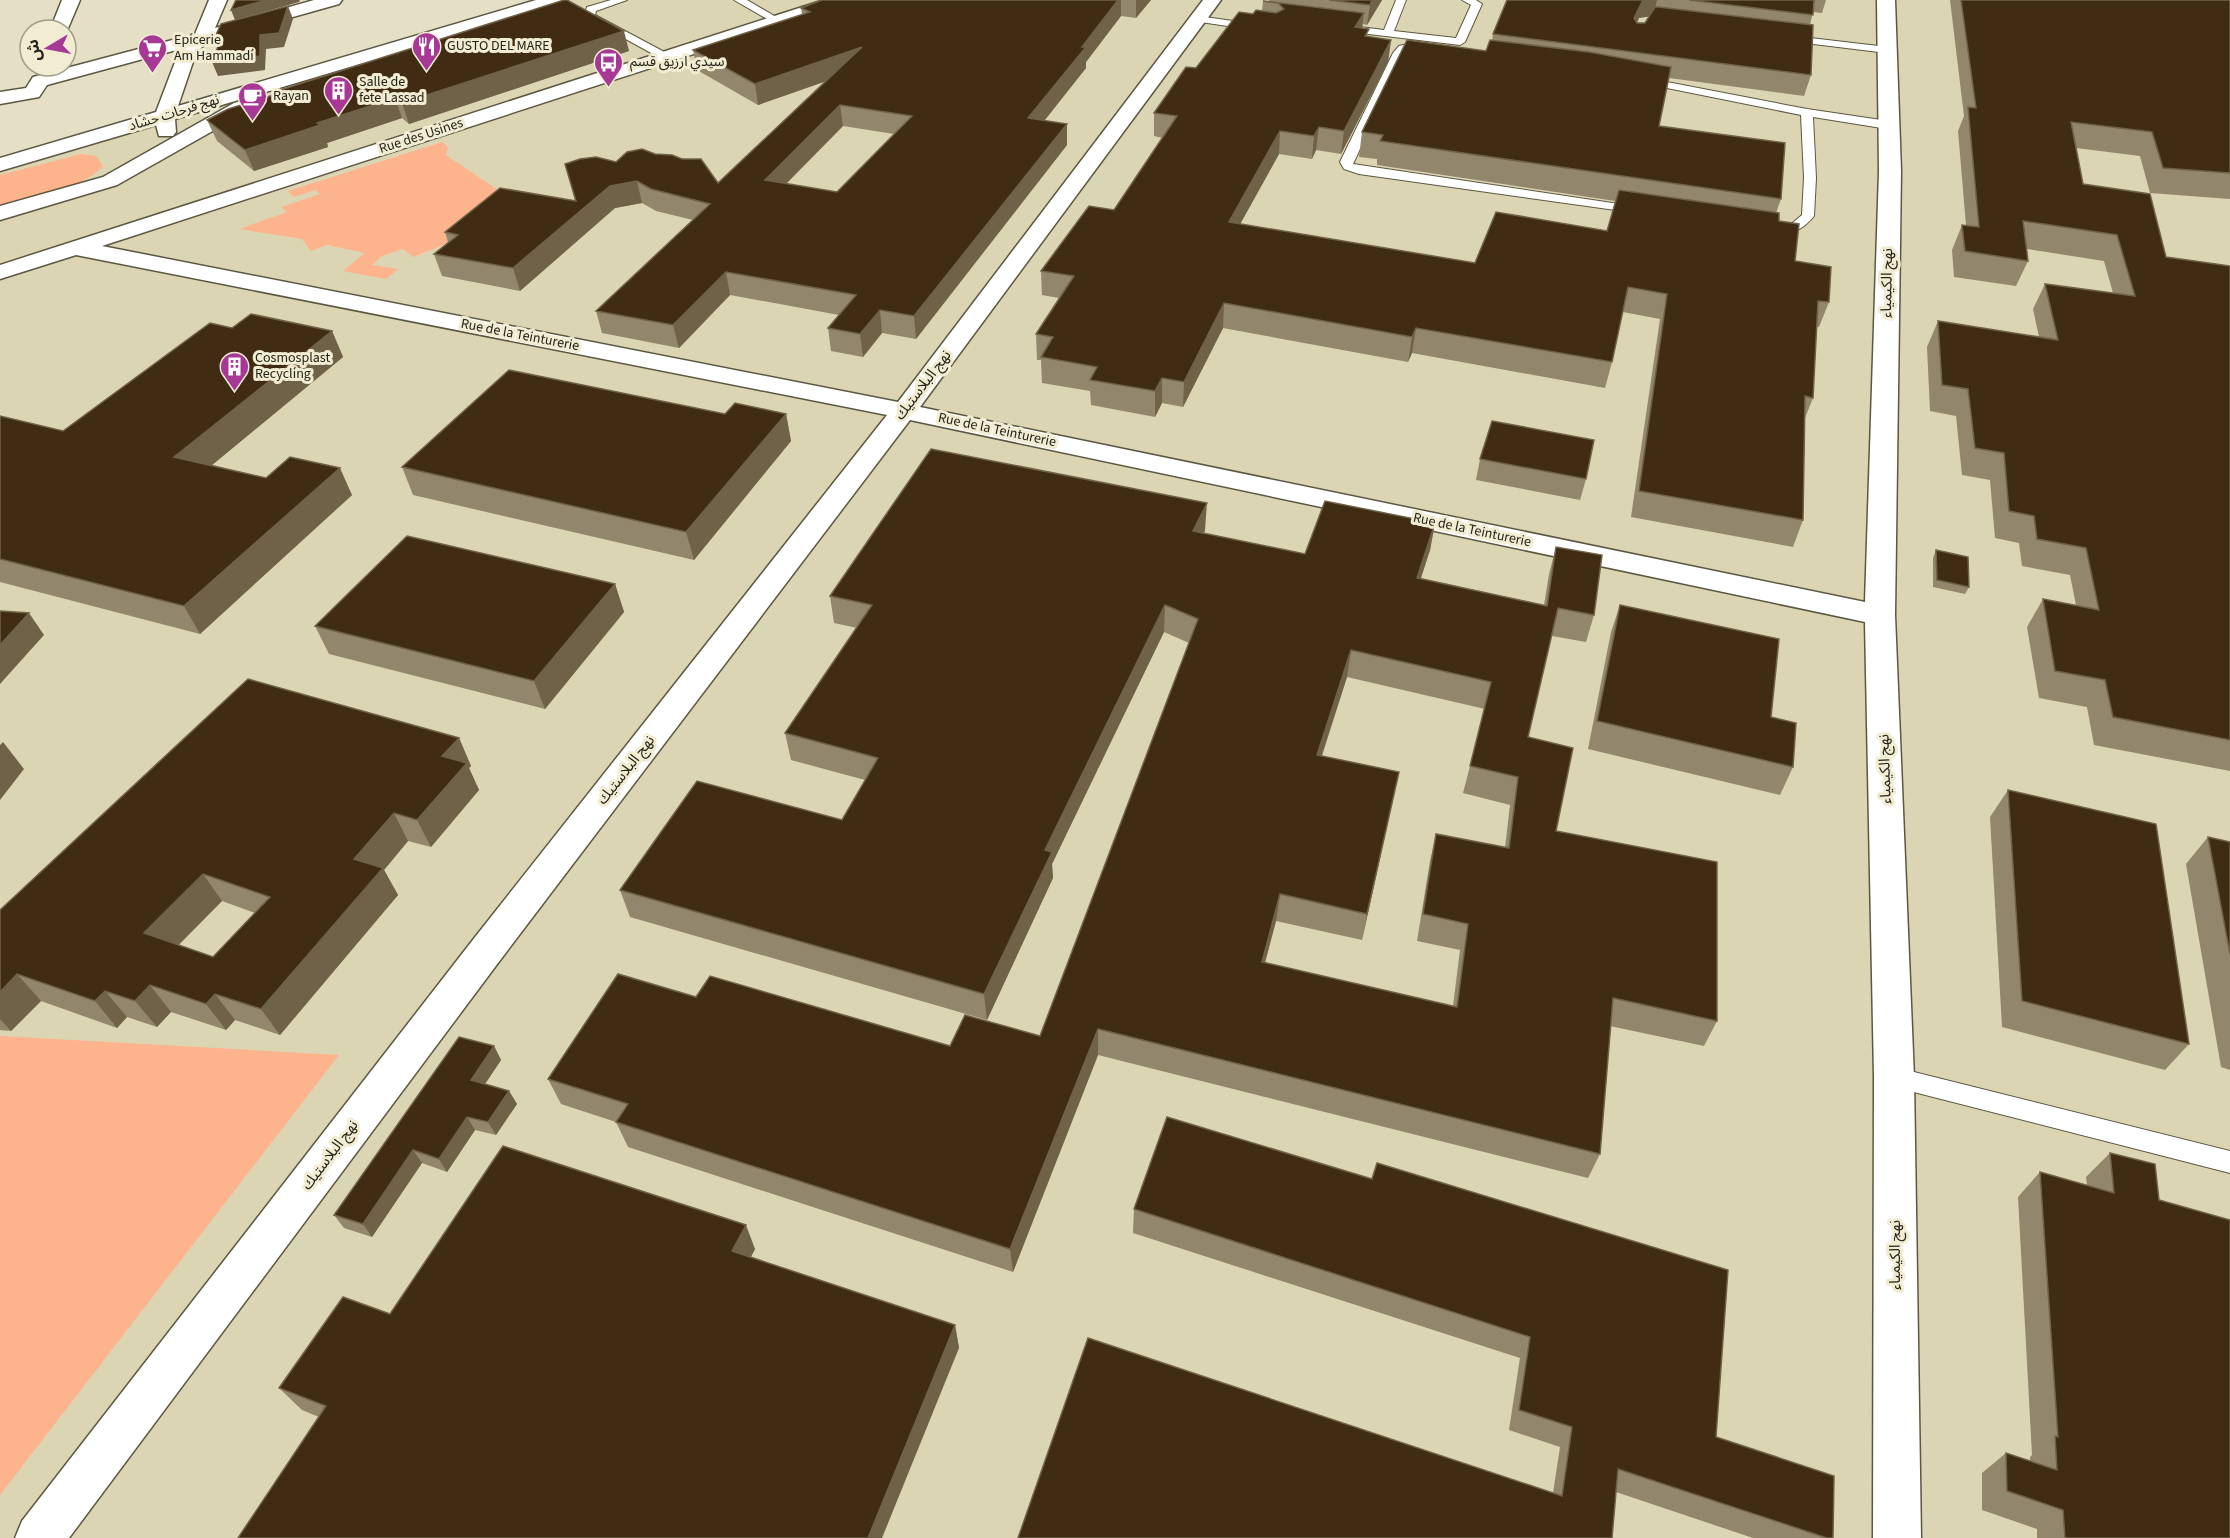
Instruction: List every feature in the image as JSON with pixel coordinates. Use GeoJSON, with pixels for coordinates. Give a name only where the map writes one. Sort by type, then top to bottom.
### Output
{"type":"FeatureCollection","features":[{"type":"Feature","properties":{"kind":"street"},"geometry":{"type":"LineString","coordinates":[[64,18],[71,0]]}},
{"type":"Feature","properties":{"kind":"street"},"geometry":{"type":"LineString","coordinates":[[143,164],[159,146],[166,131],[165,116],[188,51],[203,36],[218,0]]}},
{"type":"Feature","properties":{"kind":"street"},"geometry":{"type":"LineString","coordinates":[[78,66],[203,36],[333,0]]}},
{"type":"Feature","properties":{"kind":"street","name":"نهج فرحات حشاد"},"geometry":{"type":"LineString","coordinates":[[0,165],[555,0]]}},
{"type":"Feature","properties":{"kind":"street","name":"Rue des Usines"},"geometry":{"type":"LineString","coordinates":[[0,272],[842,0]]}},
{"type":"Feature","properties":{"kind":"street","name":"نهج الكيمياء"},"geometry":{"type":"LineString","coordinates":[[1886,0],[1890,171],[1880,615],[1894,1077],[1897,1538]]}},
{"type":"Feature","properties":{"kind":"street","name":"نهج البلاستيك"},"geometry":{"type":"LineString","coordinates":[[39,1538],[485,952],[904,411],[1205,9]]}},
{"type":"Feature","properties":{"kind":"street"},"geometry":{"type":"LineString","coordinates":[[0,213],[110,181],[227,114],[317,71]]}},
{"type":"Feature","properties":{"kind":"street"},"geometry":{"type":"LineString","coordinates":[[9,97],[34,92],[40,78]]}},
{"type":"Feature","properties":{"kind":"street"},"geometry":{"type":"LineString","coordinates":[[74,192],[100,178],[113,157],[165,116]]}},
{"type":"Feature","properties":{"kind":"street"},"geometry":{"type":"LineString","coordinates":[[45,152],[91,150],[113,157]]}},
{"type":"Feature","properties":{"kind":"street","name":"Rue de la Teinturerie"},"geometry":{"type":"LineString","coordinates":[[76,248],[904,411],[1880,615]]}},
{"type":"Feature","properties":{"kind":"lane"},"geometry":{"type":"LineString","coordinates":[[622,0],[591,9],[589,16],[666,57]]}},
{"type":"Feature","properties":{"kind":"lane"},"geometry":{"type":"LineString","coordinates":[[740,0],[778,21]]}},
{"type":"Feature","properties":{"kind":"lane"},"geometry":{"type":"LineString","coordinates":[[1388,33],[1401,0]]}},
{"type":"Feature","properties":{"kind":"lane"},"geometry":{"type":"LineString","coordinates":[[1330,26],[1460,42],[1477,4],[1467,0]]}},
{"type":"Feature","properties":{"kind":"lane"},"geometry":{"type":"LineString","coordinates":[[1205,9],[1267,29]]}},
{"type":"Feature","properties":{"kind":"lane"},"geometry":{"type":"LineString","coordinates":[[1410,36],[1346,162],[1348,166],[1359,170],[1650,212]]}},
{"type":"Feature","properties":{"kind":"lane"},"geometry":{"type":"LineString","coordinates":[[1770,36],[1887,50]]}},
{"type":"Feature","properties":{"kind":"lane"},"geometry":{"type":"LineString","coordinates":[[1336,38],[1370,43]]}},
{"type":"Feature","properties":{"kind":"lane"},"geometry":{"type":"LineString","coordinates":[[1403,48],[1437,53]]}},
{"type":"Feature","properties":{"kind":"lane"},"geometry":{"type":"LineString","coordinates":[[1630,78],[1807,113],[1888,125]]}},
{"type":"Feature","properties":{"kind":"lane"},"geometry":{"type":"LineString","coordinates":[[1766,230],[1778,232],[1794,228],[1808,216],[1807,113]]}},
{"type":"Feature","properties":{"kind":"lane"},"geometry":{"type":"LineString","coordinates":[[1894,1077],[2230,1162]]}},
{"type":"Feature","properties":{"kind":"shaded area"},"geometry":{"type":"Polygon","coordinates":[[[542,0],[2230,0],[2230,1538],[0,1538],[0,157],[542,0]]]}},
{"type":"Feature","properties":{"kind":"shaded area"},"geometry":{"type":"Polygon","coordinates":[[[442,142],[448,147],[446,155],[504,194],[474,233],[413,257],[403,249],[382,256],[372,265],[398,269],[386,279],[343,271],[365,253],[327,245],[311,251],[302,239],[239,229],[287,212],[281,207],[320,194],[315,190],[294,197],[288,191],[442,142]]]}},
{"type":"Feature","properties":{"kind":"shaded area"},"geometry":{"type":"Polygon","coordinates":[[[81,154],[96,156],[103,166],[83,181],[70,187],[0,206],[0,175],[81,154]]]}},
{"type":"Feature","properties":{"kind":"shaded area"},"geometry":{"type":"Polygon","coordinates":[[[0,1036],[339,1055],[0,1495],[0,1036]]]}},
{"type":"Feature","properties":{"kind":"building"},"geometry":{"type":"Polygon","coordinates":[[[236,0],[266,0],[231,10],[236,0]]]}},
{"type":"Feature","properties":{"kind":"building"},"geometry":{"type":"Polygon","coordinates":[[[564,0],[624,31],[402,103],[395,98],[317,123],[320,125],[245,150],[207,120],[228,109],[277,94],[274,92],[564,0]]]}},
{"type":"Feature","properties":{"kind":"building"},"geometry":{"type":"Polygon","coordinates":[[[822,0],[1118,0],[1082,47],[1086,47],[1028,118],[1067,124],[914,316],[880,310],[860,334],[828,328],[856,295],[726,272],[673,325],[596,311],[710,204],[651,189],[637,181],[610,186],[513,268],[434,254],[458,235],[445,232],[500,188],[576,201],[565,164],[580,159],[596,157],[616,162],[627,152],[642,149],[682,159],[701,159],[718,183],[862,47],[755,84],[693,50],[810,12],[801,8],[822,0]],[[840,105],[765,180],[837,192],[912,116],[840,105]]]}},
{"type":"Feature","properties":{"kind":"building"},"geometry":{"type":"Polygon","coordinates":[[[1329,0],[1372,0],[1370,5],[1329,0]]]}},
{"type":"Feature","properties":{"kind":"building"},"geometry":{"type":"Polygon","coordinates":[[[1507,0],[1643,0],[1634,18],[1637,23],[1645,23],[1655,7],[1658,7],[1813,25],[1811,75],[1493,34],[1507,0]]]}},
{"type":"Feature","properties":{"kind":"building"},"geometry":{"type":"Polygon","coordinates":[[[1689,0],[1814,0],[1813,15],[1689,0]]]}},
{"type":"Feature","properties":{"kind":"building"},"geometry":{"type":"Polygon","coordinates":[[[1961,0],[2230,0],[2230,173],[2163,168],[2152,132],[2071,122],[2083,184],[2150,194],[2166,257],[2230,266],[2230,740],[2113,717],[2105,680],[2055,671],[2043,599],[2099,610],[2086,548],[2037,539],[2034,516],[2009,511],[2004,453],[1975,448],[1968,389],[1942,385],[1938,321],[2058,340],[2045,284],[2135,296],[2117,235],[2023,221],[2028,261],[1965,251],[1962,225],[1979,227],[1968,107],[1976,108],[1961,0]]]}},
{"type":"Feature","properties":{"kind":"building"},"geometry":{"type":"Polygon","coordinates":[[[1263,1],[1364,13],[1355,27],[1369,29],[1365,36],[1391,40],[1344,131],[1319,127],[1314,136],[1280,131],[1229,222],[1475,263],[1496,212],[1607,231],[1619,190],[1779,213],[1779,221],[1799,224],[1795,261],[1831,267],[1829,302],[1818,301],[1813,398],[1805,396],[1803,520],[1639,491],[1667,294],[1628,287],[1612,362],[1416,328],[1412,337],[1224,303],[1184,382],[1162,378],[1155,391],[1090,380],[1097,367],[1041,357],[1053,337],[1036,334],[1074,276],[1041,271],[1089,206],[1114,210],[1177,116],[1154,113],[1186,67],[1196,68],[1239,12],[1253,14],[1256,10],[1276,13],[1284,9],[1278,3],[1263,1]]]}},
{"type":"Feature","properties":{"kind":"building"},"geometry":{"type":"Polygon","coordinates":[[[288,6],[279,33],[260,35],[260,56],[212,62],[221,38],[214,39],[221,24],[288,6]]]}},
{"type":"Feature","properties":{"kind":"building"},"geometry":{"type":"Polygon","coordinates":[[[1407,40],[1486,51],[1490,40],[1589,52],[1671,67],[1659,126],[1785,143],[1781,199],[1380,141],[1383,135],[1362,132],[1407,40]]]}},
{"type":"Feature","properties":{"kind":"building"},"geometry":{"type":"Polygon","coordinates":[[[251,314],[332,331],[174,457],[266,478],[290,457],[340,468],[184,606],[0,559],[0,416],[63,431],[210,323],[232,328],[251,314]]]}},
{"type":"Feature","properties":{"kind":"building"},"geometry":{"type":"Polygon","coordinates":[[[509,370],[725,414],[735,403],[786,414],[686,532],[402,467],[509,370]]]}},
{"type":"Feature","properties":{"kind":"building"},"geometry":{"type":"Polygon","coordinates":[[[1492,421],[1594,440],[1586,479],[1480,459],[1492,421]]]}},
{"type":"Feature","properties":{"kind":"building"},"geometry":{"type":"Polygon","coordinates":[[[931,449],[1207,503],[1193,531],[1305,554],[1325,501],[1435,523],[1417,578],[1547,606],[1556,547],[1602,555],[1594,615],[1558,608],[1528,737],[1573,748],[1556,831],[1717,862],[1717,1021],[1613,998],[1600,1154],[1098,1029],[1010,1249],[616,1122],[628,1104],[548,1079],[618,974],[696,997],[710,976],[950,1046],[965,1015],[1040,1036],[1198,619],[1165,605],[1045,850],[1052,852],[984,994],[620,890],[697,781],[842,820],[878,758],[785,733],[872,605],[830,596],[931,449]],[[1351,650],[1317,755],[1399,772],[1367,914],[1280,894],[1262,962],[1457,1007],[1468,924],[1423,914],[1436,834],[1509,848],[1518,777],[1470,766],[1491,682],[1351,650]]]}},
{"type":"Feature","properties":{"kind":"building"},"geometry":{"type":"Polygon","coordinates":[[[407,536],[615,584],[534,681],[315,626],[407,536]]]}},
{"type":"Feature","properties":{"kind":"building"},"geometry":{"type":"Polygon","coordinates":[[[1936,550],[1968,557],[1969,587],[1937,580],[1936,550]]]}},
{"type":"Feature","properties":{"kind":"building"},"geometry":{"type":"Polygon","coordinates":[[[1620,605],[1779,639],[1771,717],[1796,723],[1793,767],[1597,721],[1620,605]]]}},
{"type":"Feature","properties":{"kind":"building"},"geometry":{"type":"Polygon","coordinates":[[[0,611],[29,613],[0,645],[0,611]]]}},
{"type":"Feature","properties":{"kind":"building"},"geometry":{"type":"Polygon","coordinates":[[[248,679],[459,738],[442,756],[467,763],[417,820],[394,813],[354,859],[383,868],[261,1009],[215,994],[206,1004],[150,985],[135,1001],[105,991],[95,1001],[17,974],[0,992],[0,910],[248,679]],[[203,874],[144,933],[213,957],[270,897],[203,874]]]}},
{"type":"Feature","properties":{"kind":"building"},"geometry":{"type":"Polygon","coordinates":[[[2008,790],[2156,824],[2189,1044],[2022,1001],[2008,790]]]}},
{"type":"Feature","properties":{"kind":"building"},"geometry":{"type":"Polygon","coordinates":[[[2208,837],[2230,842],[2230,954],[2208,837]]]}},
{"type":"Feature","properties":{"kind":"building"},"geometry":{"type":"Polygon","coordinates":[[[459,1037],[494,1046],[471,1080],[509,1091],[488,1122],[467,1117],[439,1159],[413,1150],[363,1224],[334,1215],[459,1037]]]}},
{"type":"Feature","properties":{"kind":"building"},"geometry":{"type":"Polygon","coordinates":[[[1167,1117],[1372,1179],[1377,1163],[1728,1270],[1716,1437],[1834,1476],[1833,1538],[1827,1538],[1618,1469],[1612,1538],[1018,1538],[1088,1338],[1562,1496],[1572,1427],[1519,1410],[1530,1337],[1134,1209],[1167,1117]]]}},
{"type":"Feature","properties":{"kind":"building"},"geometry":{"type":"Polygon","coordinates":[[[503,1146],[746,1225],[732,1251],[955,1325],[868,1538],[238,1538],[326,1406],[279,1388],[343,1297],[390,1314],[503,1146]]]}},
{"type":"Feature","properties":{"kind":"building"},"geometry":{"type":"Polygon","coordinates":[[[2110,1153],[2155,1164],[2159,1200],[2230,1220],[2230,1538],[2065,1538],[2063,1510],[2007,1491],[2006,1453],[2057,1470],[2055,1436],[2058,1437],[2040,1172],[2114,1193],[2110,1153]]]}},
{"type":"Feature","properties":{"kind":"place","name":"GUSTO DEL MARE"},"geometry":{"type":"Point","coordinates":[426,72]}},
{"type":"Feature","properties":{"kind":"place","name":"Epicerie Am Hammadi"},"geometry":{"type":"Point","coordinates":[153,74]}},
{"type":"Feature","properties":{"kind":"place","name":"سيدي ارزيق قسم"},"geometry":{"type":"Point","coordinates":[609,88]}},
{"type":"Feature","properties":{"kind":"place","name":"Salle de fete Lassad"},"geometry":{"type":"Point","coordinates":[338,116]}},
{"type":"Feature","properties":{"kind":"place","name":"Rayan"},"geometry":{"type":"Point","coordinates":[252,122]}},
{"type":"Feature","properties":{"kind":"place","name":"Cosmosplast Recycling"},"geometry":{"type":"Point","coordinates":[234,392]}}]}
